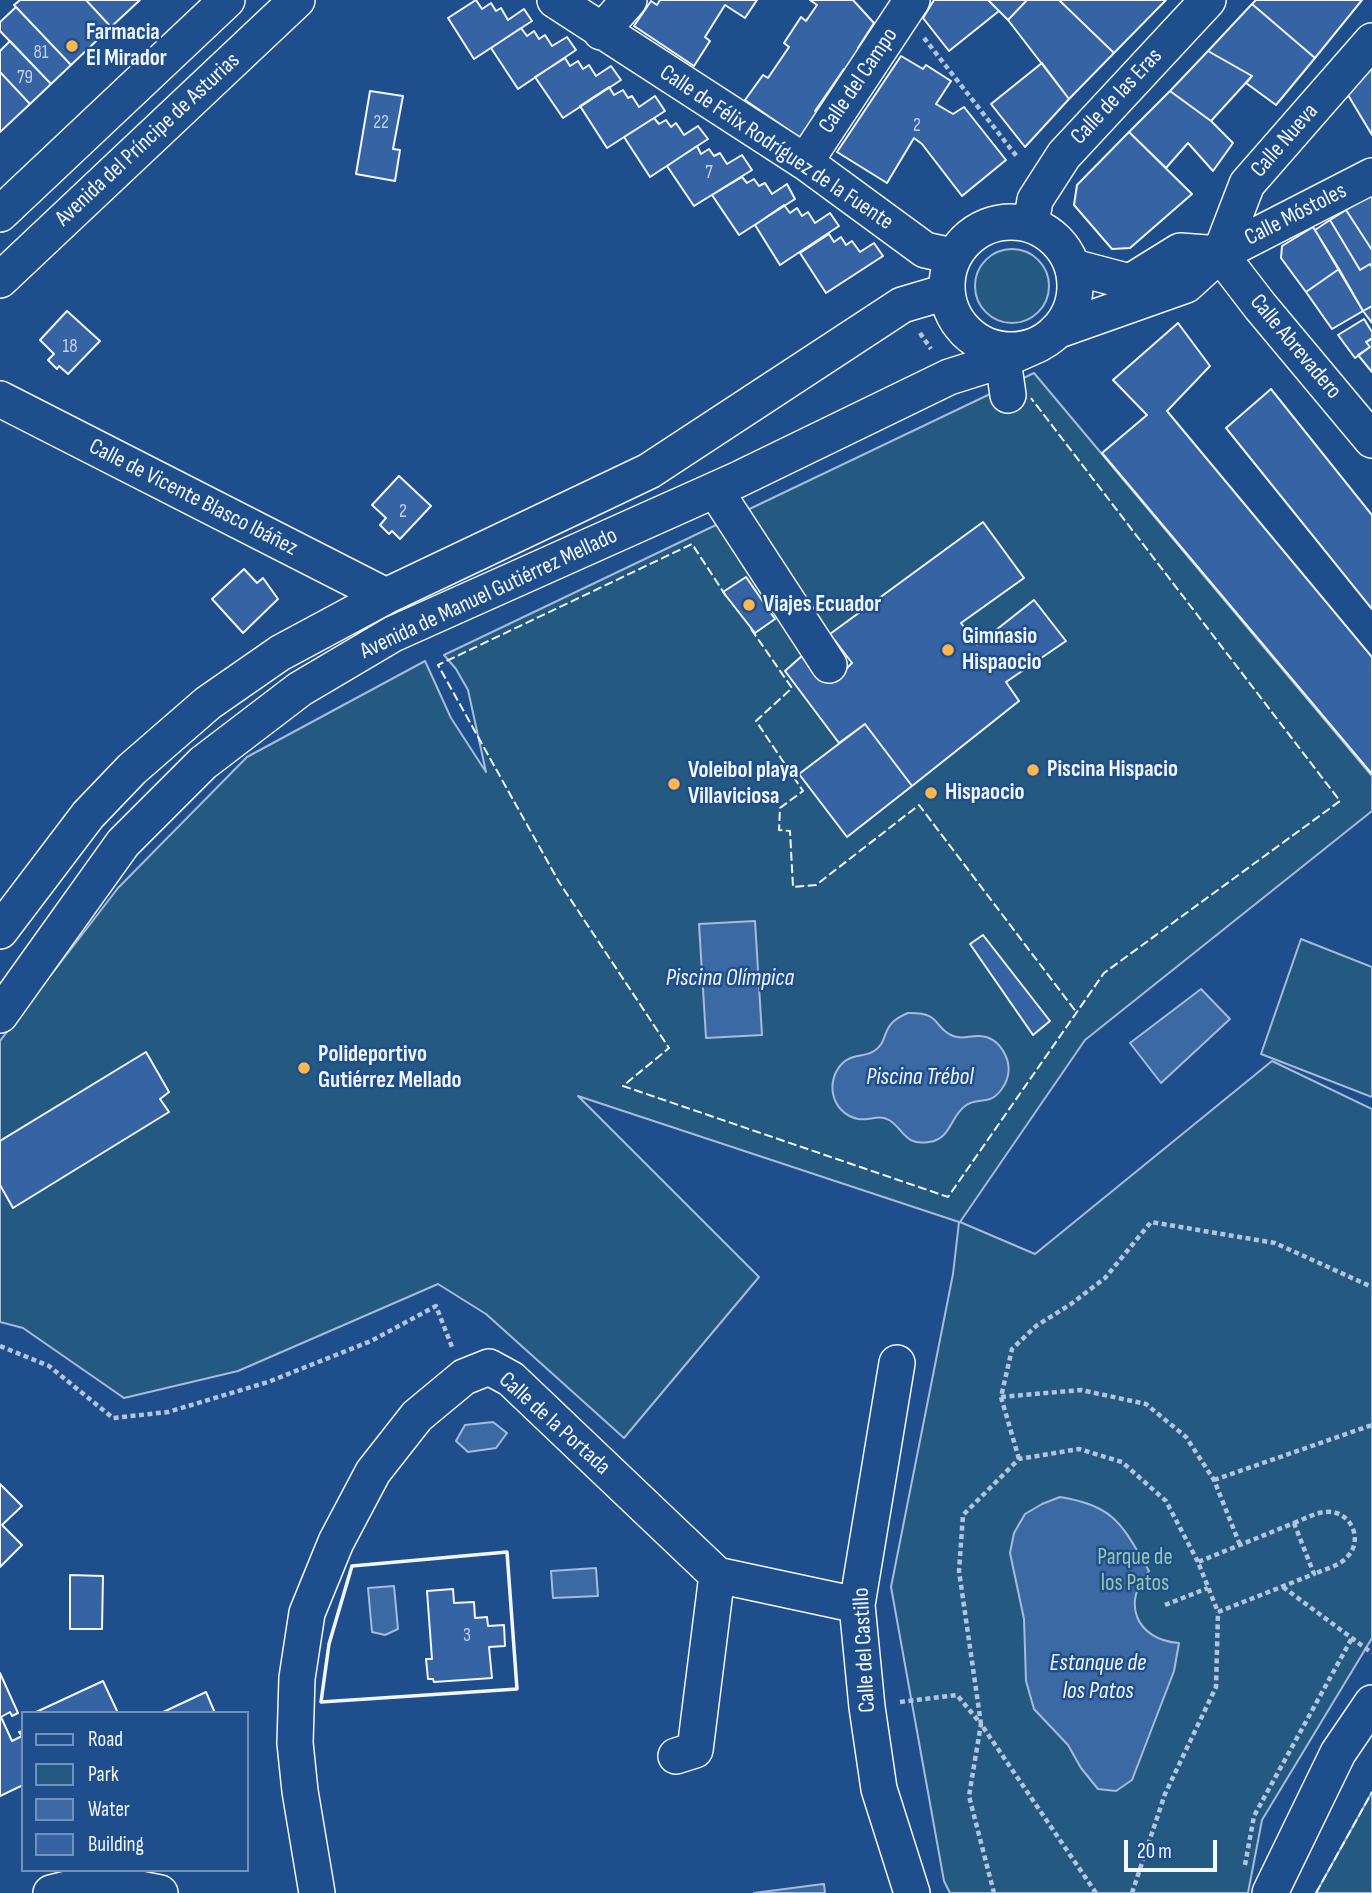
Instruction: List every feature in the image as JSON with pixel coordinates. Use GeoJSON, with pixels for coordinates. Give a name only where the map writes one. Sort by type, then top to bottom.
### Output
{"type":"FeatureCollection","features":[{"type":"Feature","properties":{"kind":"street","name":"Avenida del Príncipe de Asturias"},"geometry":{"type":"LineString","coordinates":[[0,214],[227,0]]}},
{"type":"Feature","properties":{"kind":"street","name":"Avenida del Príncipe de Asturias"},"geometry":{"type":"LineString","coordinates":[[0,280],[297,0]]}},
{"type":"Feature","properties":{"kind":"street","name":"Calle de Félix Rodríguez de la Fuente"},"geometry":{"type":"LineString","coordinates":[[555,0],[805,162],[925,250],[953,256]]}},
{"type":"Feature","properties":{"kind":"street"},"geometry":{"type":"LineString","coordinates":[[601,32],[629,0]]}},
{"type":"Feature","properties":{"kind":"street","name":"Calle de las Eras"},"geometry":{"type":"LineString","coordinates":[[1033,212],[1064,155],[1208,0]]}},
{"type":"Feature","properties":{"kind":"street","name":"Calle del Campo"},"geometry":{"type":"LineString","coordinates":[[805,162],[908,7]]}},
{"type":"Feature","properties":{"kind":"street","name":"Calle Nueva"},"geometry":{"type":"LineString","coordinates":[[1048,338],[1186,285],[1220,254],[1247,184],[1372,41]]}},
{"type":"Feature","properties":{"kind":"street","name":"Calle Móstoles"},"geometry":{"type":"LineString","coordinates":[[1220,254],[1372,176]]}},
{"type":"Feature","properties":{"kind":"street"},"geometry":{"type":"LineString","coordinates":[[1033,212],[1049,234],[1064,248],[1073,267],[1073,301],[1067,317],[1048,338],[1019,350],[998,349],[979,342],[963,329],[952,312],[946,292],[947,274],[953,256],[963,241],[986,226],[1013,221],[1033,212]]}},
{"type":"Feature","properties":{"kind":"street"},"geometry":{"type":"LineString","coordinates":[[1073,267],[1130,282],[1180,251],[1220,254]]}},
{"type":"Feature","properties":{"kind":"street","name":"Calle Abrevadero"},"geometry":{"type":"LineString","coordinates":[[1220,254],[1372,440]]}},
{"type":"Feature","properties":{"kind":"street","name":"Avenida de Manuel Gutiérrez Mellado"},"geometry":{"type":"LineString","coordinates":[[0,931],[88,815],[132,769],[208,703],[280,653],[386,596],[649,471],[902,305],[946,292]]}},
{"type":"Feature","properties":{"kind":"street","name":"Avenida de Manuel Gutiérrez Mellado"},"geometry":{"type":"LineString","coordinates":[[0,1015],[123,844],[203,763],[300,689],[393,635],[715,490],[949,377],[1003,360],[1048,338]]}},
{"type":"Feature","properties":{"kind":"street"},"geometry":{"type":"LineString","coordinates":[[1003,360],[1008,395]]}},
{"type":"Feature","properties":{"kind":"street","name":"Calle de Vicente Blasco Ibáñez"},"geometry":{"type":"LineString","coordinates":[[0,399],[386,596]]}},
{"type":"Feature","properties":{"kind":"street"},"geometry":{"type":"LineString","coordinates":[[649,471],[667,511]]}},
{"type":"Feature","properties":{"kind":"street"},"geometry":{"type":"LineString","coordinates":[[715,490],[829,666]]}},
{"type":"Feature","properties":{"kind":"street","name":"Calle del Castillo"},"geometry":{"type":"LineString","coordinates":[[897,1363],[858,1605],[867,1707],[879,1790],[912,1893]]}},
{"type":"Feature","properties":{"kind":"street","name":"Calle de la Portada"},"geometry":{"type":"LineString","coordinates":[[317,1893],[295,1743],[298,1678],[307,1613],[336,1542],[373,1472],[417,1416],[464,1377],[489,1367],[511,1379],[717,1574]]}},
{"type":"Feature","properties":{"kind":"street"},"geometry":{"type":"LineString","coordinates":[[676,1756],[695,1750],[717,1574],[858,1605]]}},
{"type":"Feature","properties":{"kind":"street"},"geometry":{"type":"LineString","coordinates":[[1270,1893],[1339,1753],[1372,1703]]}},
{"type":"Feature","properties":{"kind":"street"},"geometry":{"type":"LineString","coordinates":[[51,1893],[99,1881],[160,1893]]}},
{"type":"Feature","properties":{"kind":"path"},"geometry":{"type":"LineString","coordinates":[[908,7],[1018,158]]}},
{"type":"Feature","properties":{"kind":"path"},"geometry":{"type":"LineString","coordinates":[[917,328],[937,359]]}},
{"type":"Feature","properties":{"kind":"path"},"geometry":{"type":"LineString","coordinates":[[1018,1459],[1001,1397],[1012,1349],[1036,1325],[1071,1304],[1105,1278],[1151,1222],[1275,1243],[1372,1287]]}},
{"type":"Feature","properties":{"kind":"path"},"geometry":{"type":"LineString","coordinates":[[0,1346],[49,1366],[113,1418],[168,1412],[268,1382],[372,1341],[436,1306],[464,1377]]}},
{"type":"Feature","properties":{"kind":"path"},"geometry":{"type":"LineString","coordinates":[[1001,1397],[1081,1390],[1146,1404],[1186,1437],[1214,1480],[1240,1545]]}},
{"type":"Feature","properties":{"kind":"path"},"geometry":{"type":"LineString","coordinates":[[1214,1480],[1372,1425]]}},
{"type":"Feature","properties":{"kind":"path"},"geometry":{"type":"LineString","coordinates":[[994,1893],[969,1796],[981,1724],[959,1571],[963,1515],[1018,1459],[1079,1449],[1122,1462],[1166,1501],[1198,1562],[1218,1612],[1216,1687],[1165,1794],[1132,1893]]}},
{"type":"Feature","properties":{"kind":"path"},"geometry":{"type":"LineString","coordinates":[[1198,1562],[1323,1512],[1332,1512],[1348,1520],[1353,1528],[1356,1537],[1350,1555],[1343,1561],[1218,1612]]}},
{"type":"Feature","properties":{"kind":"path"},"geometry":{"type":"LineString","coordinates":[[1294,1523],[1314,1574]]}},
{"type":"Feature","properties":{"kind":"path"},"geometry":{"type":"LineString","coordinates":[[1282,1586],[1372,1653]]}},
{"type":"Feature","properties":{"kind":"path"},"geometry":{"type":"LineString","coordinates":[[1165,1605],[1208,1588]]}},
{"type":"Feature","properties":{"kind":"path"},"geometry":{"type":"LineString","coordinates":[[1244,1867],[1254,1816],[1352,1638]]}},
{"type":"Feature","properties":{"kind":"path"},"geometry":{"type":"LineString","coordinates":[[867,1707],[957,1695],[981,1724],[1096,1893]]}},
{"type":"Feature","properties":{"kind":"green space"},"geometry":{"type":"Polygon","coordinates":[[[1005,249],[1019,249],[1033,255],[1043,265],[1049,286],[1047,300],[1033,317],[1019,323],[1005,323],[991,317],[981,307],[975,293],[975,279],[981,265],[991,255],[1005,249]]]}},
{"type":"Feature","properties":{"kind":"green space","name":"Parque de los Patos"},"geometry":{"type":"Polygon","coordinates":[[[1034,373],[1372,776],[1372,811],[1085,1040],[960,1222],[1035,1254],[1272,1061],[1372,1109],[1372,1638],[1262,1820],[1248,1893],[950,1893],[944,1881],[891,1587],[953,1274],[959,1222],[578,1096],[759,1277],[624,1438],[486,1314],[438,1284],[238,1371],[124,1398],[23,1328],[0,1322],[0,1041],[118,888],[247,757],[425,661],[451,718],[486,772],[468,690],[444,655],[1034,373]]]}},
{"type":"Feature","properties":{"kind":"green space"},"geometry":{"type":"Polygon","coordinates":[[[1301,939],[1372,967],[1372,1097],[1261,1054],[1301,939]]]}},
{"type":"Feature","properties":{"kind":"green space"},"geometry":{"type":"Polygon","coordinates":[[[1372,1792],[1372,1893],[1316,1893],[1372,1792]]]}},
{"type":"Feature","properties":{"kind":"water","name":"Piscina Olímpica"},"geometry":{"type":"Polygon","coordinates":[[[755,921],[762,1035],[706,1038],[699,924],[755,921]]]}},
{"type":"Feature","properties":{"kind":"water"},"geometry":{"type":"Polygon","coordinates":[[[1201,989],[1230,1019],[1161,1083],[1130,1043],[1201,989]]]}},
{"type":"Feature","properties":{"kind":"water","name":"Piscina Trébol"},"geometry":{"type":"Polygon","coordinates":[[[908,1013],[927,1015],[953,1036],[987,1037],[999,1045],[1008,1065],[1007,1079],[998,1093],[990,1099],[968,1104],[942,1137],[929,1142],[914,1142],[885,1118],[858,1119],[849,1115],[841,1110],[833,1094],[834,1076],[838,1068],[848,1059],[874,1051],[879,1047],[892,1022],[908,1013]]]}},
{"type":"Feature","properties":{"kind":"water"},"geometry":{"type":"Polygon","coordinates":[[[493,1422],[507,1433],[496,1448],[468,1452],[456,1441],[465,1425],[493,1422]]]}},
{"type":"Feature","properties":{"kind":"water","name":"Estanque de los Patos"},"geometry":{"type":"Polygon","coordinates":[[[1060,1497],[1106,1512],[1124,1530],[1149,1571],[1140,1583],[1136,1595],[1137,1618],[1152,1635],[1179,1643],[1174,1671],[1132,1780],[1116,1791],[1098,1789],[1081,1768],[1068,1745],[1034,1709],[1026,1681],[1024,1619],[1010,1553],[1014,1533],[1025,1514],[1060,1497]]]}},
{"type":"Feature","properties":{"kind":"water"},"geometry":{"type":"Polygon","coordinates":[[[596,1568],[598,1596],[553,1598],[551,1571],[596,1568]]]}},
{"type":"Feature","properties":{"kind":"water"},"geometry":{"type":"Polygon","coordinates":[[[394,1586],[398,1629],[385,1635],[372,1632],[368,1588],[394,1586]]]}},
{"type":"Feature","properties":{"kind":"water"},"geometry":{"type":"Polygon","coordinates":[[[823,1884],[825,1893],[754,1893],[823,1884]]]}},
{"type":"Feature","properties":{"kind":"building","name":"Farmacia El Mirador"},"geometry":{"type":"Polygon","coordinates":[[[20,0],[86,0],[111,27],[71,65],[14,5],[20,0]]]}},
{"type":"Feature","properties":{"kind":"building"},"geometry":{"type":"Polygon","coordinates":[[[86,0],[140,0],[111,27],[86,0]]]}},
{"type":"Feature","properties":{"kind":"building"},"geometry":{"type":"Polygon","coordinates":[[[476,0],[482,9],[491,3],[496,11],[501,8],[508,20],[524,9],[532,21],[474,59],[448,18],[476,0]]]}},
{"type":"Feature","properties":{"kind":"building"},"geometry":{"type":"Polygon","coordinates":[[[660,0],[757,0],[745,18],[725,5],[705,37],[710,41],[694,66],[634,26],[651,1],[657,5],[660,0]]]}},
{"type":"Feature","properties":{"kind":"building"},"geometry":{"type":"Polygon","coordinates":[[[810,0],[853,0],[874,23],[858,48],[863,50],[848,73],[844,69],[815,111],[820,114],[803,140],[745,100],[763,75],[768,78],[789,47],[784,43],[801,17],[806,21],[817,5],[810,0]]]}},
{"type":"Feature","properties":{"kind":"building"},"geometry":{"type":"Polygon","coordinates":[[[934,0],[988,0],[999,11],[949,51],[923,18],[934,0]]]}},
{"type":"Feature","properties":{"kind":"building"},"geometry":{"type":"Polygon","coordinates":[[[988,0],[1027,0],[1008,20],[988,0]]]}},
{"type":"Feature","properties":{"kind":"building"},"geometry":{"type":"Polygon","coordinates":[[[1027,0],[1059,0],[1114,53],[1069,99],[1008,20],[1027,0]]]}},
{"type":"Feature","properties":{"kind":"building"},"geometry":{"type":"Polygon","coordinates":[[[1059,0],[1166,0],[1114,53],[1059,0]]]}},
{"type":"Feature","properties":{"kind":"building"},"geometry":{"type":"Polygon","coordinates":[[[1256,0],[1362,0],[1315,58],[1252,4],[1256,0]]]}},
{"type":"Feature","properties":{"kind":"building"},"geometry":{"type":"Polygon","coordinates":[[[1252,4],[1315,58],[1276,105],[1246,83],[1252,76],[1208,51],[1252,4]]]}},
{"type":"Feature","properties":{"kind":"building"},"geometry":{"type":"Polygon","coordinates":[[[16,7],[71,65],[51,84],[0,31],[0,22],[16,7]]]}},
{"type":"Feature","properties":{"kind":"building"},"geometry":{"type":"Polygon","coordinates":[[[521,28],[527,36],[534,31],[539,39],[545,35],[552,46],[567,37],[576,50],[518,89],[491,48],[521,28]]]}},
{"type":"Feature","properties":{"kind":"building"},"geometry":{"type":"Polygon","coordinates":[[[10,41],[51,84],[30,104],[0,72],[0,51],[10,41]]]}},
{"type":"Feature","properties":{"kind":"building"},"geometry":{"type":"Polygon","coordinates":[[[1208,51],[1252,76],[1211,121],[1170,91],[1208,51]]]}},
{"type":"Feature","properties":{"kind":"building"},"geometry":{"type":"Polygon","coordinates":[[[901,56],[923,69],[926,65],[951,81],[936,104],[953,114],[964,107],[1006,160],[962,196],[922,144],[914,138],[887,183],[837,152],[901,56]]]}},
{"type":"Feature","properties":{"kind":"building"},"geometry":{"type":"Polygon","coordinates":[[[565,58],[570,66],[578,61],[583,69],[589,65],[596,76],[611,66],[621,80],[563,118],[535,77],[565,58]]]}},
{"type":"Feature","properties":{"kind":"building"},"geometry":{"type":"Polygon","coordinates":[[[1372,60],[1372,135],[1345,90],[1372,60]]]}},
{"type":"Feature","properties":{"kind":"building"},"geometry":{"type":"Polygon","coordinates":[[[1042,63],[1069,99],[1025,147],[991,104],[1042,63]]]}},
{"type":"Feature","properties":{"kind":"building"},"geometry":{"type":"Polygon","coordinates":[[[0,72],[30,104],[0,132],[0,72]]]}},
{"type":"Feature","properties":{"kind":"building"},"geometry":{"type":"Polygon","coordinates":[[[609,87],[614,95],[623,90],[628,98],[632,96],[639,107],[655,96],[665,111],[607,148],[580,106],[609,87]]]}},
{"type":"Feature","properties":{"kind":"building"},"geometry":{"type":"Polygon","coordinates":[[[370,91],[403,96],[393,149],[400,150],[395,181],[356,174],[370,91]]]}},
{"type":"Feature","properties":{"kind":"building"},"geometry":{"type":"Polygon","coordinates":[[[1170,91],[1211,121],[1233,143],[1213,171],[1188,143],[1166,168],[1129,132],[1170,91]]]}},
{"type":"Feature","properties":{"kind":"building"},"geometry":{"type":"Polygon","coordinates":[[[654,118],[659,124],[666,120],[671,127],[676,123],[684,135],[698,126],[708,139],[650,177],[624,137],[654,118]]]}},
{"type":"Feature","properties":{"kind":"building"},"geometry":{"type":"Polygon","coordinates":[[[1129,132],[1192,194],[1130,248],[1112,249],[1074,205],[1077,185],[1129,132]]]}},
{"type":"Feature","properties":{"kind":"building"},"geometry":{"type":"Polygon","coordinates":[[[697,146],[701,154],[709,149],[714,156],[720,153],[727,164],[742,155],[752,170],[694,206],[667,166],[697,146]]]}},
{"type":"Feature","properties":{"kind":"building"},"geometry":{"type":"Polygon","coordinates":[[[742,177],[747,183],[754,179],[759,186],[765,183],[772,194],[787,184],[795,199],[739,235],[712,195],[742,177]]]}},
{"type":"Feature","properties":{"kind":"building"},"geometry":{"type":"Polygon","coordinates":[[[1372,194],[1372,250],[1346,210],[1372,194]]]}},
{"type":"Feature","properties":{"kind":"building"},"geometry":{"type":"Polygon","coordinates":[[[784,205],[790,213],[797,208],[802,216],[808,212],[815,223],[830,213],[839,226],[780,265],[755,225],[784,205]]]}},
{"type":"Feature","properties":{"kind":"building"},"geometry":{"type":"Polygon","coordinates":[[[1346,210],[1372,250],[1372,267],[1370,264],[1360,270],[1330,220],[1346,210]]]}},
{"type":"Feature","properties":{"kind":"building"},"geometry":{"type":"Polygon","coordinates":[[[1330,220],[1360,270],[1370,264],[1372,267],[1372,306],[1363,311],[1315,230],[1330,220]]]}},
{"type":"Feature","properties":{"kind":"building"},"geometry":{"type":"Polygon","coordinates":[[[1313,227],[1339,269],[1306,292],[1281,258],[1282,246],[1313,227]]]}},
{"type":"Feature","properties":{"kind":"building"},"geometry":{"type":"Polygon","coordinates":[[[829,234],[834,242],[841,237],[846,245],[852,241],[860,252],[874,243],[883,256],[826,293],[800,253],[829,234]]]}},
{"type":"Feature","properties":{"kind":"building"},"geometry":{"type":"Polygon","coordinates":[[[1339,269],[1363,311],[1332,329],[1306,292],[1339,269]]]}},
{"type":"Feature","properties":{"kind":"building"},"geometry":{"type":"Polygon","coordinates":[[[1372,306],[1372,323],[1363,311],[1372,306]]]}},
{"type":"Feature","properties":{"kind":"building"},"geometry":{"type":"Polygon","coordinates":[[[67,311],[100,341],[68,374],[59,366],[57,369],[48,360],[54,354],[40,340],[67,311]]]}},
{"type":"Feature","properties":{"kind":"building"},"geometry":{"type":"Polygon","coordinates":[[[1364,319],[1372,332],[1372,338],[1366,342],[1370,347],[1355,358],[1338,335],[1364,319]]]}},
{"type":"Feature","properties":{"kind":"building"},"geometry":{"type":"Polygon","coordinates":[[[1178,323],[1210,366],[1167,411],[1372,657],[1372,774],[1102,453],[1147,415],[1113,380],[1178,323]]]}},
{"type":"Feature","properties":{"kind":"building"},"geometry":{"type":"Polygon","coordinates":[[[1372,339],[1372,372],[1358,355],[1370,347],[1366,342],[1372,339]]]}},
{"type":"Feature","properties":{"kind":"building"},"geometry":{"type":"Polygon","coordinates":[[[1271,389],[1372,515],[1372,609],[1226,428],[1271,389]]]}},
{"type":"Feature","properties":{"kind":"building"},"geometry":{"type":"Polygon","coordinates":[[[399,476],[431,506],[400,539],[392,531],[389,534],[380,525],[386,518],[372,505],[399,476]]]}},
{"type":"Feature","properties":{"kind":"building","name":"Gimnasio Hispaocio"},"geometry":{"type":"Polygon","coordinates":[[[983,522],[1024,578],[961,623],[977,645],[1034,600],[1066,641],[1006,682],[1019,701],[912,786],[865,724],[839,743],[785,671],[803,655],[845,670],[852,663],[830,634],[983,522]]]}},
{"type":"Feature","properties":{"kind":"building"},"geometry":{"type":"Polygon","coordinates":[[[244,569],[257,583],[263,578],[278,599],[243,633],[212,599],[244,569]]]}},
{"type":"Feature","properties":{"kind":"building","name":"Viajes Ecuador"},"geometry":{"type":"Polygon","coordinates":[[[746,577],[775,619],[755,633],[723,592],[746,577]]]}},
{"type":"Feature","properties":{"kind":"building"},"geometry":{"type":"Polygon","coordinates":[[[865,724],[912,786],[847,837],[799,774],[865,724]]]}},
{"type":"Feature","properties":{"kind":"building"},"geometry":{"type":"Polygon","coordinates":[[[983,935],[1050,1021],[1033,1035],[970,944],[983,935]]]}},
{"type":"Feature","properties":{"kind":"building"},"geometry":{"type":"Polygon","coordinates":[[[146,1052],[169,1092],[160,1099],[169,1112],[13,1208],[0,1185],[0,1141],[146,1052]]]}},
{"type":"Feature","properties":{"kind":"building"},"geometry":{"type":"Polygon","coordinates":[[[0,1484],[22,1506],[2,1525],[22,1545],[0,1567],[0,1484]]]}},
{"type":"Feature","properties":{"kind":"building"},"geometry":{"type":"Polygon","coordinates":[[[70,1575],[103,1576],[102,1629],[70,1629],[70,1575]]]}},
{"type":"Feature","properties":{"kind":"building"},"geometry":{"type":"Polygon","coordinates":[[[453,1589],[454,1603],[474,1602],[475,1618],[487,1617],[488,1626],[504,1625],[505,1646],[489,1647],[492,1678],[434,1682],[433,1679],[428,1679],[426,1659],[432,1659],[427,1591],[453,1589]]]}},
{"type":"Feature","properties":{"kind":"building"},"geometry":{"type":"Polygon","coordinates":[[[0,1673],[18,1713],[12,1716],[10,1712],[1,1717],[12,1741],[21,1736],[21,1786],[0,1796],[0,1673]]]}},
{"type":"Feature","properties":{"kind":"building"},"geometry":{"type":"Polygon","coordinates":[[[103,1681],[117,1711],[38,1711],[103,1681]]]}},
{"type":"Feature","properties":{"kind":"building"},"geometry":{"type":"Polygon","coordinates":[[[206,1692],[214,1711],[165,1711],[206,1692]]]}},
{"type":"Feature","properties":{"kind":"fence"},"geometry":{"type":"LineString","coordinates":[[726,596],[692,544],[438,665],[559,882],[669,1048],[623,1086],[948,1197],[1104,973],[1340,801],[1031,398]]}},
{"type":"Feature","properties":{"kind":"fence"},"geometry":{"type":"LineString","coordinates":[[751,629],[792,688],[756,721],[803,791],[780,808],[779,830],[790,831],[793,887],[816,885],[919,805],[1077,1013]]}},
{"type":"Feature","properties":{"kind":"fence"},"geometry":{"type":"LineString","coordinates":[[1316,1893],[1372,1792]]}},
{"type":"Feature","properties":{"kind":"wall"},"geometry":{"type":"LineString","coordinates":[[507,1552],[517,1689],[321,1702],[329,1644],[352,1566],[507,1552]]}},
{"type":"Feature","properties":{"kind":"place","name":"Farmacia El Mirador"},"geometry":{"type":"Point","coordinates":[72,46]}},
{"type":"Feature","properties":{"kind":"place","name":"Viajes Ecuador"},"geometry":{"type":"Point","coordinates":[749,605]}},
{"type":"Feature","properties":{"kind":"place","name":"Gimnasio Hispaocio"},"geometry":{"type":"Point","coordinates":[948,650]}},
{"type":"Feature","properties":{"kind":"place","name":"Piscina Hispacio"},"geometry":{"type":"Point","coordinates":[1033,770]}},
{"type":"Feature","properties":{"kind":"place","name":"Voleibol playa Villaviciosa"},"geometry":{"type":"Point","coordinates":[674,784]}},
{"type":"Feature","properties":{"kind":"place","name":"Hispaocio"},"geometry":{"type":"Point","coordinates":[931,793]}},
{"type":"Feature","properties":{"kind":"place","name":"Polideportivo Gutiérrez Mellado"},"geometry":{"type":"Point","coordinates":[304,1068]}}]}
